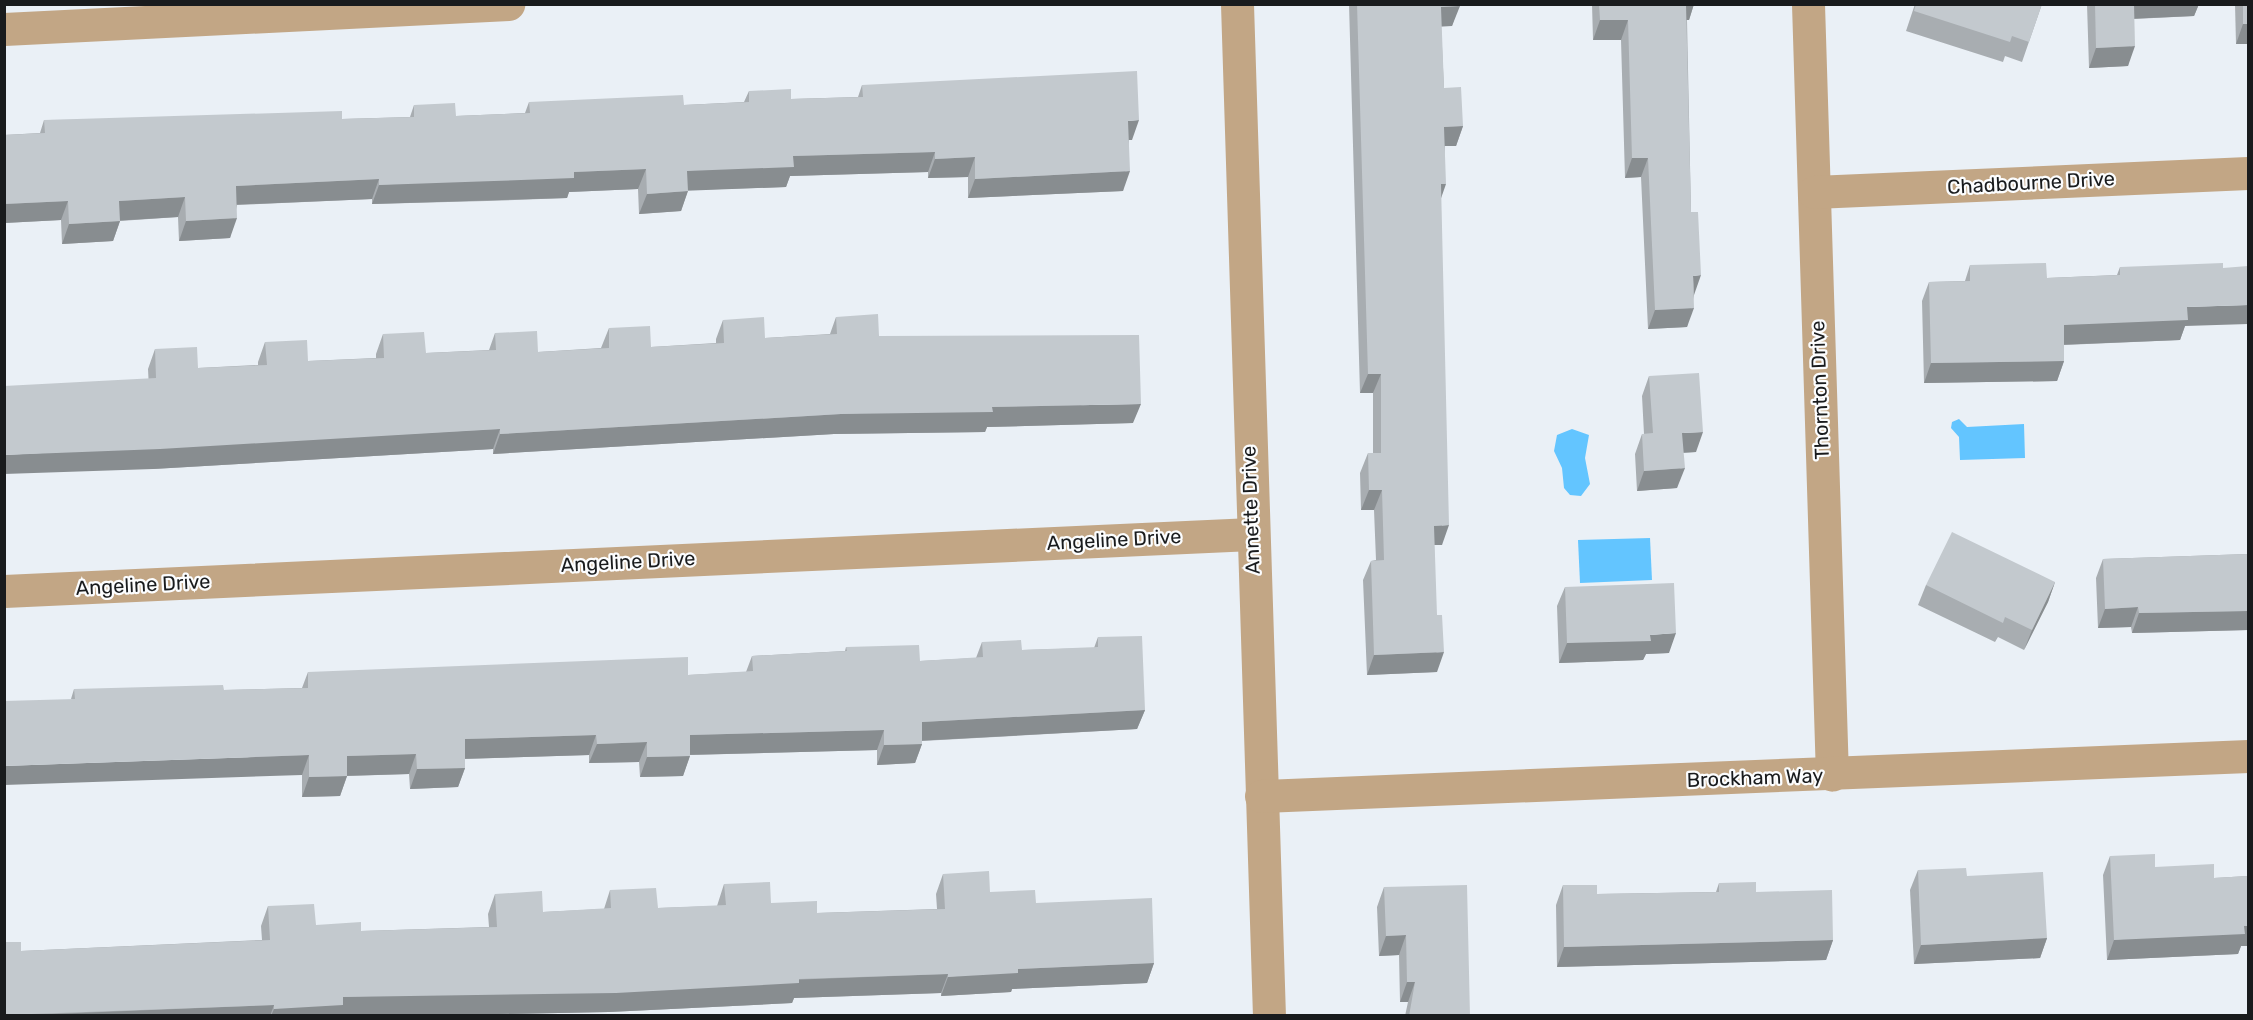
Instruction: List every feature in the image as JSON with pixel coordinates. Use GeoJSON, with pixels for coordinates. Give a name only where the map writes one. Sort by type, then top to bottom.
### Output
{"type":"FeatureCollection","features":[{"type":"Feature","properties":{"kind":"street"},"geometry":{"type":"LineString","coordinates":[[4,29],[508,4]]}},
{"type":"Feature","properties":{"kind":"street","name":"Annette Drive"},"geometry":{"type":"LineString","coordinates":[[1237,4],[1269,1016]]}},
{"type":"Feature","properties":{"kind":"street","name":"Thornton Drive"},"geometry":{"type":"LineString","coordinates":[[1808,4],[1832,775]]}},
{"type":"Feature","properties":{"kind":"street","name":"Chadbourne Drive"},"geometry":{"type":"LineString","coordinates":[[1814,192],[2248,173]]}},
{"type":"Feature","properties":{"kind":"street","name":"Angeline Drive"},"geometry":{"type":"LineString","coordinates":[[4,591],[1252,534]]}},
{"type":"Feature","properties":{"kind":"street","name":"Brockham Way"},"geometry":{"type":"LineString","coordinates":[[1261,796],[1832,775],[2248,756]]}},
{"type":"Feature","properties":{"kind":"water"},"geometry":{"type":"Polygon","coordinates":[[[1959,419],[1967,427],[2024,424],[2025,458],[1960,460],[1959,437],[1951,428],[1952,422],[1959,419]]]}},
{"type":"Feature","properties":{"kind":"water"},"geometry":{"type":"Polygon","coordinates":[[[1572,429],[1589,435],[1585,458],[1590,484],[1581,496],[1570,495],[1564,488],[1562,468],[1554,451],[1557,435],[1572,429]]]}},
{"type":"Feature","properties":{"kind":"water"},"geometry":{"type":"Polygon","coordinates":[[[1650,538],[1652,580],[1580,583],[1578,540],[1650,538]]]}},
{"type":"Feature","properties":{"kind":"building"},"geometry":{"type":"Polygon","coordinates":[[[1357,4],[1459,4],[1460,6],[1441,7],[1444,88],[1461,87],[1463,126],[1444,127],[1446,184],[1441,184],[1449,525],[1434,526],[1437,615],[1442,615],[1444,652],[1374,655],[1371,561],[1384,560],[1382,490],[1369,490],[1368,453],[1381,453],[1381,374],[1368,374],[1357,4]]]}},
{"type":"Feature","properties":{"kind":"building"},"geometry":{"type":"Polygon","coordinates":[[[1599,4],[1686,4],[1691,212],[1698,212],[1701,275],[1693,276],[1694,308],[1655,310],[1648,158],[1632,158],[1628,20],[1600,20],[1599,4]]]}},
{"type":"Feature","properties":{"kind":"building"},"geometry":{"type":"Polygon","coordinates":[[[1916,4],[2042,4],[2029,42],[2012,36],[2010,42],[1914,11],[1916,4]]]}},
{"type":"Feature","properties":{"kind":"building"},"geometry":{"type":"Polygon","coordinates":[[[2095,4],[2134,4],[2135,46],[2096,48],[2095,4]]]}},
{"type":"Feature","properties":{"kind":"building"},"geometry":{"type":"Polygon","coordinates":[[[2243,4],[2248,4],[2248,24],[2243,24],[2243,4]]]}},
{"type":"Feature","properties":{"kind":"building"},"geometry":{"type":"Polygon","coordinates":[[[1137,71],[1139,120],[1128,121],[1130,171],[975,179],[975,157],[935,159],[935,152],[793,156],[794,167],[687,171],[688,191],[647,194],[646,169],[574,172],[574,178],[379,185],[379,179],[236,186],[237,218],[186,221],[185,197],[119,201],[120,221],[69,224],[68,201],[4,204],[4,135],[45,133],[44,120],[342,111],[342,119],[414,117],[414,105],[455,103],[456,116],[530,113],[529,102],[683,95],[684,105],[749,102],[749,91],[791,89],[791,99],[863,97],[862,85],[1137,71]]]}},
{"type":"Feature","properties":{"kind":"building"},"geometry":{"type":"Polygon","coordinates":[[[2046,263],[2047,278],[2120,275],[2120,267],[2223,263],[2223,268],[2248,266],[2248,305],[2187,307],[2188,320],[2064,325],[2064,361],[1931,363],[1929,282],[1970,281],[1970,265],[2046,263]]]}},
{"type":"Feature","properties":{"kind":"building"},"geometry":{"type":"Polygon","coordinates":[[[878,314],[879,336],[1139,335],[1141,404],[992,407],[993,412],[841,414],[500,434],[500,429],[160,449],[4,455],[4,386],[156,378],[155,349],[197,347],[198,368],[267,365],[265,342],[307,340],[308,361],[384,358],[383,334],[424,332],[426,353],[496,350],[495,333],[537,331],[538,352],[609,348],[609,328],[650,326],[651,347],[724,343],[723,320],[764,317],[765,338],[837,334],[836,317],[878,314]]]}},
{"type":"Feature","properties":{"kind":"building"},"geometry":{"type":"Polygon","coordinates":[[[1699,373],[1703,432],[1682,433],[1685,468],[1644,471],[1642,434],[1653,433],[1649,376],[1699,373]]]}},
{"type":"Feature","properties":{"kind":"building"},"geometry":{"type":"Polygon","coordinates":[[[1952,532],[2055,582],[2032,630],[2005,617],[2003,623],[1926,585],[1952,532]]]}},
{"type":"Feature","properties":{"kind":"building"},"geometry":{"type":"Polygon","coordinates":[[[2248,554],[2248,611],[2139,613],[2138,607],[2105,609],[2103,559],[2248,554]]]}},
{"type":"Feature","properties":{"kind":"building"},"geometry":{"type":"Polygon","coordinates":[[[1674,583],[1676,633],[1650,635],[1651,641],[1567,643],[1565,587],[1674,583]]]}},
{"type":"Feature","properties":{"kind":"building"},"geometry":{"type":"Polygon","coordinates":[[[1142,636],[1145,710],[922,722],[922,744],[884,745],[884,730],[690,735],[690,756],[647,757],[647,742],[597,744],[596,735],[465,739],[465,768],[417,769],[416,754],[347,756],[347,776],[309,777],[309,755],[4,766],[4,701],[75,699],[74,689],[223,685],[224,690],[308,688],[308,672],[688,657],[688,675],[753,671],[752,656],[847,651],[846,647],[919,645],[920,661],[983,657],[982,642],[1021,640],[1022,650],[1098,647],[1098,637],[1142,636]]]}},
{"type":"Feature","properties":{"kind":"building"},"geometry":{"type":"Polygon","coordinates":[[[2155,854],[2155,867],[2214,864],[2214,878],[2248,876],[2248,926],[2244,926],[2245,934],[2114,940],[2110,856],[2155,854]]]}},
{"type":"Feature","properties":{"kind":"building"},"geometry":{"type":"Polygon","coordinates":[[[1966,868],[1967,876],[2043,872],[2047,938],[1921,945],[1918,870],[1966,868]]]}},
{"type":"Feature","properties":{"kind":"building"},"geometry":{"type":"Polygon","coordinates":[[[989,871],[990,892],[1035,890],[1036,903],[1152,898],[1154,963],[1018,969],[1018,973],[948,977],[948,974],[799,979],[799,983],[616,993],[343,997],[343,1005],[274,1009],[274,1005],[4,1015],[4,942],[21,942],[21,951],[270,940],[268,906],[314,904],[316,925],[361,922],[361,931],[497,927],[495,894],[542,891],[543,912],[611,908],[610,890],[656,888],[658,908],[726,905],[724,884],[770,882],[771,903],[817,901],[817,913],[945,909],[943,874],[989,871]]]}},
{"type":"Feature","properties":{"kind":"building"},"geometry":{"type":"Polygon","coordinates":[[[1756,882],[1756,892],[1832,890],[1833,940],[1564,947],[1563,885],[1597,885],[1597,894],[1719,892],[1719,883],[1756,882]]]}},
{"type":"Feature","properties":{"kind":"building"},"geometry":{"type":"Polygon","coordinates":[[[1467,885],[1470,1016],[1409,1016],[1415,982],[1407,982],[1406,935],[1386,936],[1384,887],[1467,885]]]}}]}
